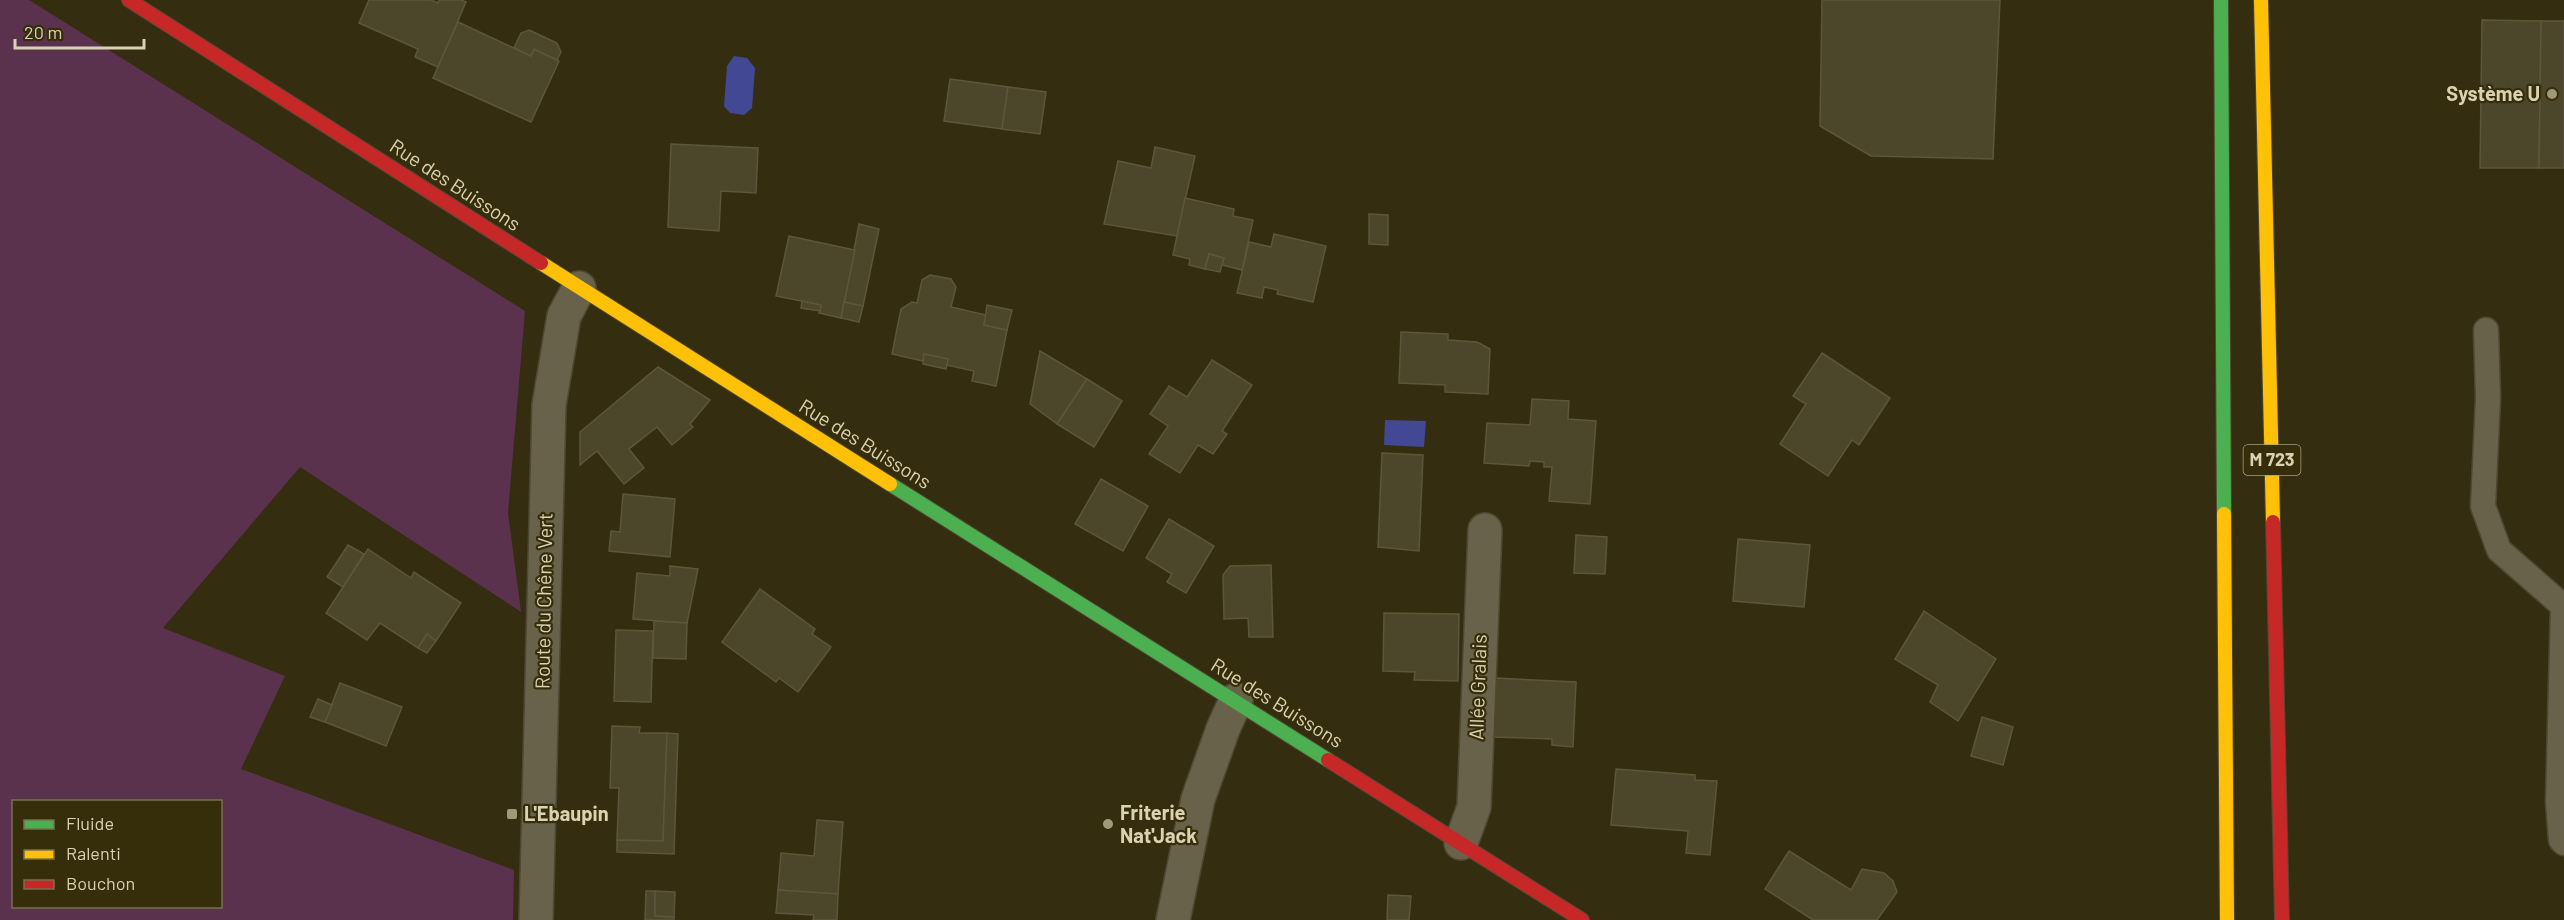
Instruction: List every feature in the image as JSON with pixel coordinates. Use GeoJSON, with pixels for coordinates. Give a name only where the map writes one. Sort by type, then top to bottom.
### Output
{"type":"FeatureCollection","features":[{"type":"Feature","properties":{"kind":"main road","name":"Rue des Buissons"},"geometry":{"type":"LineString","coordinates":[[129,0],[579,288],[1582,920]]}},
{"type":"Feature","properties":{"kind":"main road","name":"M 723"},"geometry":{"type":"LineString","coordinates":[[2221,0],[2227,920]]}},
{"type":"Feature","properties":{"kind":"main road","name":"M 723"},"geometry":{"type":"LineString","coordinates":[[2261,0],[2282,920]]}},
{"type":"Feature","properties":{"kind":"street","name":"Route du Chêne Vert"},"geometry":{"type":"LineString","coordinates":[[536,920],[549,405],[564,316],[579,288]]}},
{"type":"Feature","properties":{"kind":"street","name":"Allée Gralais"},"geometry":{"type":"LineString","coordinates":[[1461,843],[1474,807],[1485,530]]}},
{"type":"Feature","properties":{"kind":"street"},"geometry":{"type":"LineString","coordinates":[[1173,920],[1198,799],[1236,700]]}},
{"type":"Feature","properties":{"kind":"lane"},"geometry":{"type":"LineString","coordinates":[[2486,330],[2488,398],[2483,506],[2499,550],[2563,606],[2558,802],[2561,840],[2564,843]]}},
{"type":"Feature","properties":{"kind":"shaded area"},"geometry":{"type":"Polygon","coordinates":[[[0,0],[29,0],[525,311],[508,513],[521,612],[300,467],[163,628],[285,676],[241,769],[514,870],[513,920],[0,920],[0,0]]]}},
{"type":"Feature","properties":{"kind":"shaded area"},"geometry":{"type":"Polygon","coordinates":[[[734,56],[747,58],[755,68],[752,108],[744,115],[730,113],[724,106],[727,66],[734,56]]]}},
{"type":"Feature","properties":{"kind":"shaded area"},"geometry":{"type":"Polygon","coordinates":[[[1385,420],[1426,421],[1424,447],[1384,445],[1385,420]]]}},
{"type":"Feature","properties":{"kind":"building"},"geometry":{"type":"Polygon","coordinates":[[[369,0],[431,0],[438,3],[439,0],[461,0],[466,2],[438,67],[415,57],[418,49],[359,23],[369,0]]]}},
{"type":"Feature","properties":{"kind":"building"},"geometry":{"type":"Polygon","coordinates":[[[1822,0],[2000,0],[1993,159],[1871,156],[1820,126],[1822,0]]]}},
{"type":"Feature","properties":{"kind":"building"},"geometry":{"type":"Polygon","coordinates":[[[2482,20],[2541,21],[2539,168],[2480,168],[2482,20]]]}},
{"type":"Feature","properties":{"kind":"building","name":"Système U"},"geometry":{"type":"Polygon","coordinates":[[[2541,21],[2564,21],[2564,168],[2539,168],[2541,21]]]}},
{"type":"Feature","properties":{"kind":"building"},"geometry":{"type":"Polygon","coordinates":[[[458,22],[531,56],[534,49],[559,61],[531,122],[433,78],[458,22]]]}},
{"type":"Feature","properties":{"kind":"building"},"geometry":{"type":"Polygon","coordinates":[[[529,30],[557,43],[561,52],[557,60],[534,49],[531,56],[514,48],[521,33],[529,30]]]}},
{"type":"Feature","properties":{"kind":"building"},"geometry":{"type":"Polygon","coordinates":[[[950,79],[1008,87],[1002,129],[944,121],[950,79]]]}},
{"type":"Feature","properties":{"kind":"building"},"geometry":{"type":"Polygon","coordinates":[[[1008,87],[1046,92],[1040,134],[1002,129],[1008,87]]]}},
{"type":"Feature","properties":{"kind":"building"},"geometry":{"type":"Polygon","coordinates":[[[671,144],[758,148],[756,193],[721,191],[719,231],[668,227],[671,144]]]}},
{"type":"Feature","properties":{"kind":"building"},"geometry":{"type":"Polygon","coordinates":[[[1155,147],[1195,156],[1177,236],[1104,224],[1118,161],[1151,168],[1155,147]]]}},
{"type":"Feature","properties":{"kind":"building"},"geometry":{"type":"Polygon","coordinates":[[[1185,198],[1234,209],[1233,216],[1253,220],[1242,270],[1222,265],[1224,258],[1209,254],[1205,269],[1189,265],[1190,259],[1173,255],[1185,198]]]}},
{"type":"Feature","properties":{"kind":"building"},"geometry":{"type":"Polygon","coordinates":[[[1369,214],[1388,215],[1388,245],[1369,244],[1369,214]]]}},
{"type":"Feature","properties":{"kind":"building"},"geometry":{"type":"Polygon","coordinates":[[[859,224],[879,229],[863,306],[844,302],[859,224]]]}},
{"type":"Feature","properties":{"kind":"building"},"geometry":{"type":"Polygon","coordinates":[[[1274,234],[1326,246],[1313,302],[1277,294],[1278,290],[1264,287],[1262,298],[1237,293],[1249,242],[1271,247],[1274,234]]]}},
{"type":"Feature","properties":{"kind":"building"},"geometry":{"type":"Polygon","coordinates":[[[789,236],[855,250],[841,318],[819,313],[821,305],[776,296],[789,236]]]}},
{"type":"Feature","properties":{"kind":"building"},"geometry":{"type":"Polygon","coordinates":[[[1209,254],[1224,258],[1220,272],[1205,269],[1209,254]]]}},
{"type":"Feature","properties":{"kind":"building"},"geometry":{"type":"Polygon","coordinates":[[[930,275],[951,279],[956,287],[951,307],[986,315],[984,325],[1007,330],[996,386],[972,381],[974,371],[946,365],[948,359],[924,354],[923,361],[892,354],[901,309],[912,302],[917,303],[922,280],[930,275]]]}},
{"type":"Feature","properties":{"kind":"building"},"geometry":{"type":"Polygon","coordinates":[[[802,301],[821,305],[820,311],[801,308],[802,301]]]}},
{"type":"Feature","properties":{"kind":"building"},"geometry":{"type":"Polygon","coordinates":[[[844,302],[863,306],[859,322],[841,318],[844,302]]]}},
{"type":"Feature","properties":{"kind":"building"},"geometry":{"type":"Polygon","coordinates":[[[987,305],[1012,310],[1007,330],[984,325],[987,305]]]}},
{"type":"Feature","properties":{"kind":"building"},"geometry":{"type":"Polygon","coordinates":[[[1401,332],[1448,334],[1448,340],[1477,342],[1490,349],[1488,394],[1445,392],[1445,385],[1399,383],[1401,332]]]}},
{"type":"Feature","properties":{"kind":"building"},"geometry":{"type":"Polygon","coordinates":[[[1040,351],[1087,379],[1057,424],[1030,404],[1040,351]]]}},
{"type":"Feature","properties":{"kind":"building"},"geometry":{"type":"Polygon","coordinates":[[[1822,353],[1890,398],[1859,445],[1852,440],[1828,476],[1780,444],[1806,404],[1793,396],[1822,353]]]}},
{"type":"Feature","properties":{"kind":"building"},"geometry":{"type":"Polygon","coordinates":[[[924,354],[948,359],[946,369],[923,364],[924,354]]]}},
{"type":"Feature","properties":{"kind":"building"},"geometry":{"type":"Polygon","coordinates":[[[1212,360],[1252,385],[1222,431],[1227,434],[1213,454],[1198,445],[1180,473],[1149,454],[1168,426],[1150,414],[1169,386],[1187,397],[1212,360]]]}},
{"type":"Feature","properties":{"kind":"building"},"geometry":{"type":"Polygon","coordinates":[[[658,367],[710,400],[690,424],[693,427],[672,445],[657,427],[629,449],[644,468],[624,484],[597,451],[580,465],[580,432],[658,367]]]}},
{"type":"Feature","properties":{"kind":"building"},"geometry":{"type":"Polygon","coordinates":[[[1087,379],[1122,401],[1094,447],[1057,424],[1087,379]]]}},
{"type":"Feature","properties":{"kind":"building"},"geometry":{"type":"Polygon","coordinates":[[[1532,399],[1569,401],[1568,419],[1596,421],[1590,504],[1549,501],[1552,467],[1544,467],[1544,462],[1530,461],[1529,466],[1484,463],[1487,423],[1530,425],[1532,399]]]}},
{"type":"Feature","properties":{"kind":"building"},"geometry":{"type":"Polygon","coordinates":[[[1382,453],[1423,455],[1419,551],[1378,547],[1382,453]]]}},
{"type":"Feature","properties":{"kind":"building"},"geometry":{"type":"Polygon","coordinates":[[[1101,479],[1148,506],[1123,551],[1075,524],[1101,479]]]}},
{"type":"Feature","properties":{"kind":"building"},"geometry":{"type":"Polygon","coordinates":[[[623,494],[675,499],[670,557],[609,551],[611,531],[620,532],[623,494]]]}},
{"type":"Feature","properties":{"kind":"building"},"geometry":{"type":"Polygon","coordinates":[[[1169,519],[1214,546],[1186,593],[1167,582],[1172,574],[1146,558],[1169,519]]]}},
{"type":"Feature","properties":{"kind":"building"},"geometry":{"type":"Polygon","coordinates":[[[1576,535],[1607,537],[1605,574],[1574,573],[1576,535]]]}},
{"type":"Feature","properties":{"kind":"building"},"geometry":{"type":"Polygon","coordinates":[[[1738,539],[1810,545],[1804,607],[1733,601],[1738,539]]]}},
{"type":"Feature","properties":{"kind":"building"},"geometry":{"type":"Polygon","coordinates":[[[348,545],[364,554],[343,587],[327,577],[348,545]]]}},
{"type":"Feature","properties":{"kind":"building"},"geometry":{"type":"Polygon","coordinates":[[[368,549],[411,578],[414,572],[461,603],[436,641],[427,634],[418,648],[380,623],[367,640],[326,613],[368,549]]]}},
{"type":"Feature","properties":{"kind":"building"},"geometry":{"type":"Polygon","coordinates":[[[1271,565],[1273,637],[1249,637],[1248,618],[1224,619],[1223,575],[1230,566],[1271,565]]]}},
{"type":"Feature","properties":{"kind":"building"},"geometry":{"type":"Polygon","coordinates":[[[670,566],[698,569],[687,623],[633,619],[637,573],[670,576],[670,566]]]}},
{"type":"Feature","properties":{"kind":"building"},"geometry":{"type":"Polygon","coordinates":[[[760,589],[815,629],[812,634],[831,647],[798,692],[779,678],[776,682],[722,642],[760,589]]]}},
{"type":"Feature","properties":{"kind":"building"},"geometry":{"type":"Polygon","coordinates":[[[1924,611],[1996,659],[1958,721],[1930,702],[1938,685],[1895,659],[1924,611]]]}},
{"type":"Feature","properties":{"kind":"building"},"geometry":{"type":"Polygon","coordinates":[[[1384,613],[1459,614],[1458,681],[1414,680],[1415,672],[1383,671],[1384,613]]]}},
{"type":"Feature","properties":{"kind":"building"},"geometry":{"type":"Polygon","coordinates":[[[654,621],[687,623],[686,659],[653,658],[654,621]]]}},
{"type":"Feature","properties":{"kind":"building"},"geometry":{"type":"Polygon","coordinates":[[[616,630],[653,631],[651,702],[614,701],[616,630]]]}},
{"type":"Feature","properties":{"kind":"building"},"geometry":{"type":"Polygon","coordinates":[[[427,634],[436,641],[427,653],[418,648],[427,634]]]}},
{"type":"Feature","properties":{"kind":"building"},"geometry":{"type":"Polygon","coordinates":[[[1496,678],[1576,682],[1573,747],[1552,745],[1552,739],[1493,737],[1496,678]]]}},
{"type":"Feature","properties":{"kind":"building"},"geometry":{"type":"Polygon","coordinates":[[[340,683],[402,707],[386,746],[325,722],[340,683]]]}},
{"type":"Feature","properties":{"kind":"building"},"geometry":{"type":"Polygon","coordinates":[[[318,699],[332,705],[325,722],[310,717],[318,699]]]}},
{"type":"Feature","properties":{"kind":"building"},"geometry":{"type":"Polygon","coordinates":[[[1982,717],[2013,727],[2003,765],[1971,756],[1982,717]]]}},
{"type":"Feature","properties":{"kind":"building"},"geometry":{"type":"Polygon","coordinates":[[[612,726],[640,727],[639,733],[667,733],[663,841],[617,840],[619,788],[610,788],[612,726]]]}},
{"type":"Feature","properties":{"kind":"building"},"geometry":{"type":"Polygon","coordinates":[[[667,733],[678,734],[674,854],[617,852],[617,840],[663,841],[667,733]]]}},
{"type":"Feature","properties":{"kind":"building"},"geometry":{"type":"Polygon","coordinates":[[[1616,769],[1695,775],[1695,780],[1717,781],[1710,855],[1686,853],[1688,831],[1611,825],[1616,769]]]}},
{"type":"Feature","properties":{"kind":"building"},"geometry":{"type":"Polygon","coordinates":[[[817,820],[843,822],[838,894],[778,890],[781,853],[814,856],[817,820]]]}},
{"type":"Feature","properties":{"kind":"building"},"geometry":{"type":"Polygon","coordinates":[[[1789,851],[1851,890],[1862,869],[1884,873],[1893,881],[1897,892],[1877,920],[1813,920],[1765,889],[1789,851]]]}},
{"type":"Feature","properties":{"kind":"building"},"geometry":{"type":"Polygon","coordinates":[[[778,890],[838,894],[837,920],[813,920],[814,915],[776,913],[778,890]]]}},
{"type":"Feature","properties":{"kind":"building"},"geometry":{"type":"Polygon","coordinates":[[[646,891],[655,891],[655,916],[674,917],[674,920],[645,920],[646,891]]]}},
{"type":"Feature","properties":{"kind":"building"},"geometry":{"type":"Polygon","coordinates":[[[655,891],[675,892],[674,917],[655,916],[655,891]]]}},
{"type":"Feature","properties":{"kind":"building"},"geometry":{"type":"Polygon","coordinates":[[[1388,895],[1411,896],[1409,920],[1387,920],[1388,895]]]}},
{"type":"Feature","properties":{"kind":"traffic: fast"},"geometry":{"type":"LineString","coordinates":[[2221,0],[2224,514]]}},
{"type":"Feature","properties":{"kind":"traffic: fast"},"geometry":{"type":"LineString","coordinates":[[890,484],[1328,760]]}},
{"type":"Feature","properties":{"kind":"traffic: slow"},"geometry":{"type":"LineString","coordinates":[[2261,0],[2273,522]]}},
{"type":"Feature","properties":{"kind":"traffic: slow"},"geometry":{"type":"LineString","coordinates":[[541,263],[890,484]]}},
{"type":"Feature","properties":{"kind":"traffic: slow"},"geometry":{"type":"LineString","coordinates":[[2224,514],[2227,920]]}},
{"type":"Feature","properties":{"kind":"traffic: jam"},"geometry":{"type":"LineString","coordinates":[[129,0],[541,263]]}},
{"type":"Feature","properties":{"kind":"traffic: jam"},"geometry":{"type":"LineString","coordinates":[[2273,522],[2282,920]]}},
{"type":"Feature","properties":{"kind":"traffic: jam"},"geometry":{"type":"LineString","coordinates":[[1328,760],[1582,920]]}},
{"type":"Feature","properties":{"kind":"place","name":"Système U"},"geometry":{"type":"Point","coordinates":[2552,94]}},
{"type":"Feature","properties":{"kind":"place","name":"L'Ebaupin"},"geometry":{"type":"Point","coordinates":[512,814]}},
{"type":"Feature","properties":{"kind":"place","name":"Friterie Nat'Jack"},"geometry":{"type":"Point","coordinates":[1108,824]}}]}
